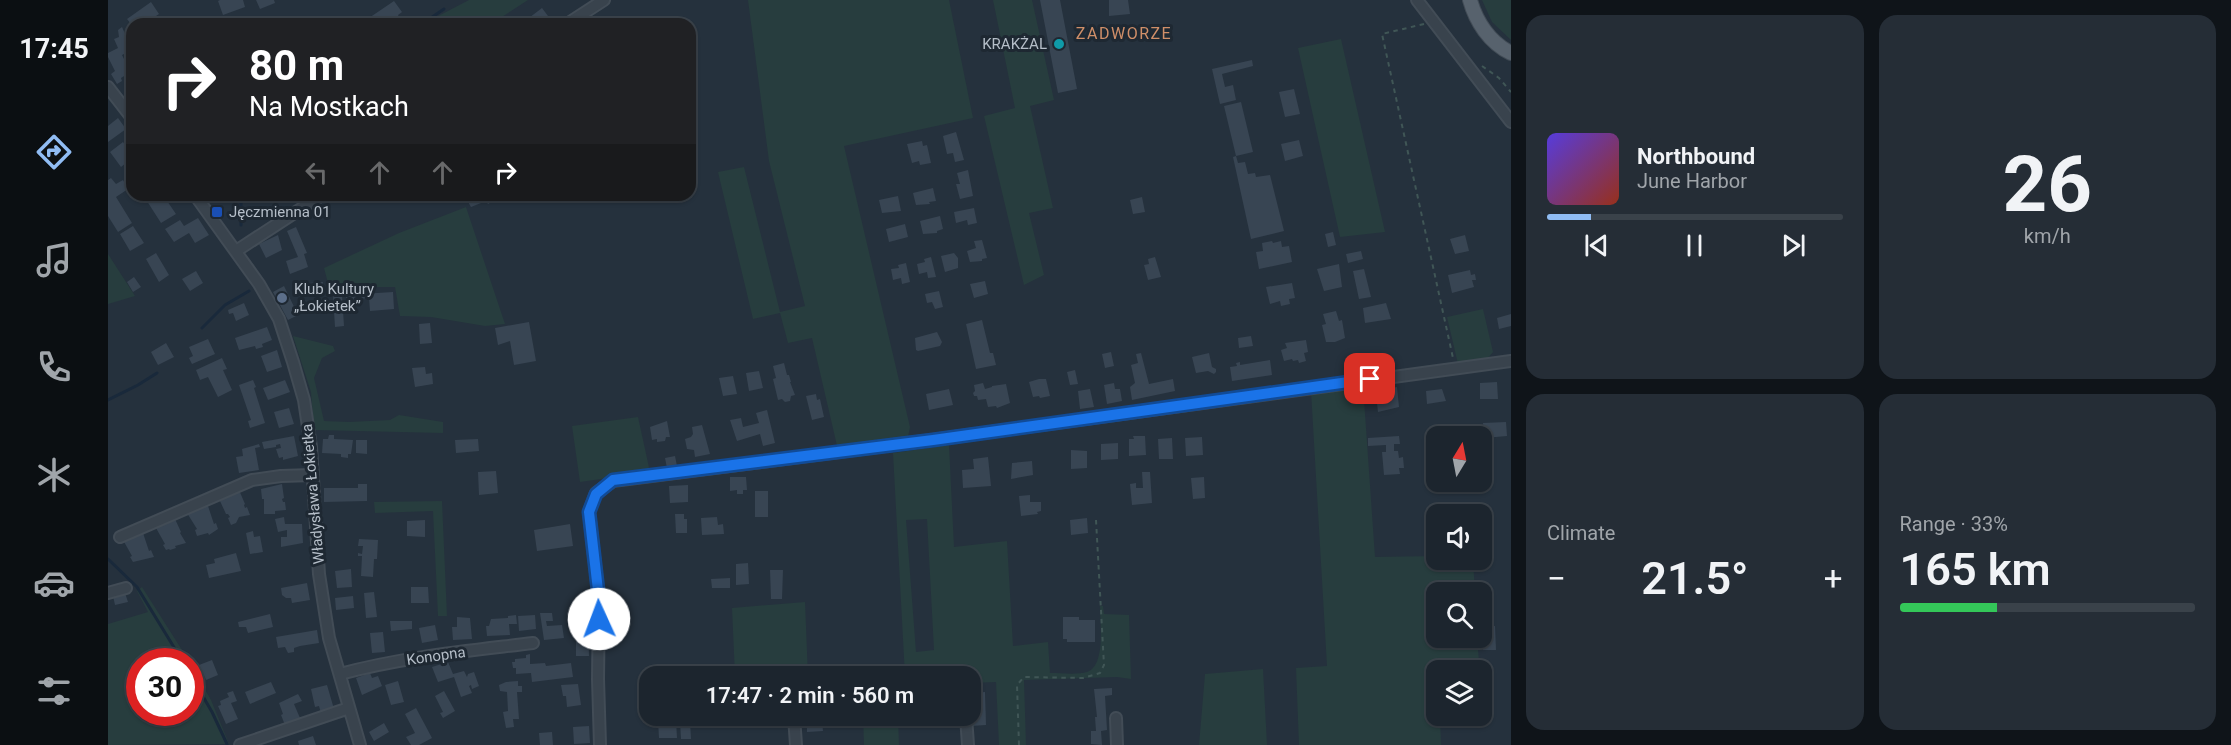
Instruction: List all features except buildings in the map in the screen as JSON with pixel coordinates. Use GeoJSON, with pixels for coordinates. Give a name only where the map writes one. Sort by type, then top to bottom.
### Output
{"type":"FeatureCollection","features":[{"type":"Feature","properties":{"kind":"main road"},"geometry":{"type":"LineString","coordinates":[[1470,0],[1486,33],[1511,53]]}},
{"type":"Feature","properties":{"kind":"street"},"geometry":{"type":"LineString","coordinates":[[576,18],[604,0]]}},
{"type":"Feature","properties":{"kind":"street"},"geometry":{"type":"LineString","coordinates":[[1417,0],[1511,122]]}},
{"type":"Feature","properties":{"kind":"street"},"geometry":{"type":"LineString","coordinates":[[108,87],[126,110]]}},
{"type":"Feature","properties":{"kind":"street","name":"Władysława Łokietka"},"geometry":{"type":"LineString","coordinates":[[199,201],[264,293],[285,334],[304,400],[311,447],[319,574],[329,638],[360,745]]}},
{"type":"Feature","properties":{"kind":"street"},"geometry":{"type":"LineString","coordinates":[[236,251],[313,201]]}},
{"type":"Feature","properties":{"kind":"street"},"geometry":{"type":"LineString","coordinates":[[600,745],[599,599],[589,512],[596,494],[613,480],[933,440],[1511,361]]}},
{"type":"Feature","properties":{"kind":"street"},"geometry":{"type":"LineString","coordinates":[[120,537],[252,480],[313,475]]}},
{"type":"Feature","properties":{"kind":"street"},"geometry":{"type":"LineString","coordinates":[[108,593],[126,588]]}},
{"type":"Feature","properties":{"kind":"street","name":"Konopna"},"geometry":{"type":"LineString","coordinates":[[340,674],[396,662],[533,643]]}},
{"type":"Feature","properties":{"kind":"street"},"geometry":{"type":"LineString","coordinates":[[240,745],[349,708]]}},
{"type":"Feature","properties":{"kind":"street"},"geometry":{"type":"LineString","coordinates":[[1116,718],[1117,745]]}},
{"type":"Feature","properties":{"kind":"street"},"geometry":{"type":"LineString","coordinates":[[795,726],[796,745]]}},
{"type":"Feature","properties":{"kind":"street"},"geometry":{"type":"LineString","coordinates":[[967,726],[968,745]]}},
{"type":"Feature","properties":{"kind":"path"},"geometry":{"type":"LineString","coordinates":[[1432,19],[1424,24],[1382,34],[1454,367]]}},
{"type":"Feature","properties":{"kind":"path"},"geometry":{"type":"LineString","coordinates":[[1499,78],[1511,92]]}},
{"type":"Feature","properties":{"kind":"path"},"geometry":{"type":"LineString","coordinates":[[1019,745],[1017,685],[1024,677],[1083,678],[1100,673],[1104,665],[1096,520]]}},
{"type":"Feature","properties":{"kind":"green space"},"geometry":{"type":"Polygon","coordinates":[[[469,0],[528,0],[500,18],[434,18],[469,0]]]}},
{"type":"Feature","properties":{"kind":"green space"},"geometry":{"type":"Polygon","coordinates":[[[748,0],[949,0],[973,118],[844,146],[910,427],[908,437],[838,450],[812,338],[788,343],[780,313],[753,319],[718,172],[744,167],[780,312],[805,306],[769,161],[748,0]]]}},
{"type":"Feature","properties":{"kind":"green space"},"geometry":{"type":"Polygon","coordinates":[[[993,0],[1032,0],[1054,100],[1030,106],[1053,208],[1029,213],[1044,275],[1024,285],[984,116],[1015,108],[993,0]]]}},
{"type":"Feature","properties":{"kind":"green space"},"geometry":{"type":"Polygon","coordinates":[[[1482,0],[1511,0],[1511,40],[1492,22],[1482,0]]]}},
{"type":"Feature","properties":{"kind":"green space"},"geometry":{"type":"Polygon","coordinates":[[[1341,39],[1385,232],[1340,237],[1298,48],[1341,39]]]}},
{"type":"Feature","properties":{"kind":"green space"},"geometry":{"type":"Polygon","coordinates":[[[466,207],[505,324],[485,326],[431,317],[400,316],[395,287],[329,287],[324,268],[399,233],[466,207]]]}},
{"type":"Feature","properties":{"kind":"green space"},"geometry":{"type":"Polygon","coordinates":[[[108,254],[135,296],[108,304],[108,254]]]}},
{"type":"Feature","properties":{"kind":"green space"},"geometry":{"type":"Polygon","coordinates":[[[1483,309],[1493,352],[1487,359],[1458,364],[1447,317],[1483,309]]]}},
{"type":"Feature","properties":{"kind":"green space"},"geometry":{"type":"Polygon","coordinates":[[[293,336],[333,346],[335,351],[322,358],[314,378],[324,421],[390,420],[399,415],[443,422],[443,433],[314,430],[311,392],[293,336]]]}},
{"type":"Feature","properties":{"kind":"green space"},"geometry":{"type":"Polygon","coordinates":[[[1363,385],[1375,557],[1426,556],[1426,570],[1474,570],[1474,582],[1426,582],[1426,648],[1478,648],[1479,660],[1426,660],[1426,726],[1440,726],[1441,745],[1299,745],[1296,668],[1327,666],[1311,391],[1363,385]]]}},
{"type":"Feature","properties":{"kind":"green space"},"geometry":{"type":"Polygon","coordinates":[[[638,417],[650,472],[580,482],[572,426],[638,417]]]}},
{"type":"Feature","properties":{"kind":"green space"},"geometry":{"type":"Polygon","coordinates":[[[949,445],[954,547],[1007,541],[1013,646],[1048,642],[1050,673],[1074,674],[1087,672],[1093,668],[1101,643],[1100,606],[1103,606],[1104,614],[1129,615],[1131,679],[1117,677],[1024,680],[1026,745],[999,745],[996,682],[981,683],[981,666],[904,666],[893,453],[949,445]],[[927,519],[906,520],[916,652],[934,650],[927,519]]]}},
{"type":"Feature","properties":{"kind":"green space"},"geometry":{"type":"Polygon","coordinates":[[[442,501],[447,616],[438,616],[433,511],[375,513],[374,502],[442,501]]]}},
{"type":"Feature","properties":{"kind":"green space"},"geometry":{"type":"Polygon","coordinates":[[[142,587],[181,648],[126,648],[126,726],[204,726],[204,688],[229,744],[108,745],[108,624],[148,612],[137,591],[142,587]]]}},
{"type":"Feature","properties":{"kind":"green space"},"geometry":{"type":"Polygon","coordinates":[[[805,602],[808,666],[735,666],[732,608],[805,602]]]}},
{"type":"Feature","properties":{"kind":"green space"},"geometry":{"type":"Polygon","coordinates":[[[1263,669],[1267,745],[1199,745],[1205,674],[1263,669]]]}},
{"type":"Feature","properties":{"kind":"green space"},"geometry":{"type":"Polygon","coordinates":[[[863,726],[898,726],[899,745],[864,745],[863,726]]]}},
{"type":"Feature","properties":{"kind":"waterway"},"geometry":{"type":"LineString","coordinates":[[431,18],[444,9]]}},
{"type":"Feature","properties":{"kind":"waterway"},"geometry":{"type":"LineString","coordinates":[[241,201],[241,225]]}},
{"type":"Feature","properties":{"kind":"waterway"},"geometry":{"type":"LineString","coordinates":[[202,328],[225,305],[249,291]]}},
{"type":"Feature","properties":{"kind":"waterway"},"geometry":{"type":"LineString","coordinates":[[108,400],[157,373]]}},
{"type":"Feature","properties":{"kind":"waterway"},"geometry":{"type":"LineString","coordinates":[[108,559],[137,587],[174,648]]}},
{"type":"Feature","properties":{"kind":"waterway"},"geometry":{"type":"LineString","coordinates":[[204,698],[227,744]]}},
{"type":"Feature","properties":{"kind":"place","name":"KRAKŻAL"},"geometry":{"type":"Point","coordinates":[1059,44]}},
{"type":"Feature","properties":{"kind":"place","name":"Jęczmienna 01"},"geometry":{"type":"Point","coordinates":[217,212]}},
{"type":"Feature","properties":{"kind":"place","name":"Klub Kultury „Łokietek”"},"geometry":{"type":"Point","coordinates":[282,298]}},
{"type":"Feature","properties":{"kind":"district","name":"ZADWORZE"},"geometry":{"type":"Point","coordinates":[1124,33]}},
{"type":"Feature","properties":{"kind":"route"},"geometry":{"type":"LineString","coordinates":[[599,619],[599,599],[589,512],[596,494],[613,480],[933,440],[1370,379]]}}]}
